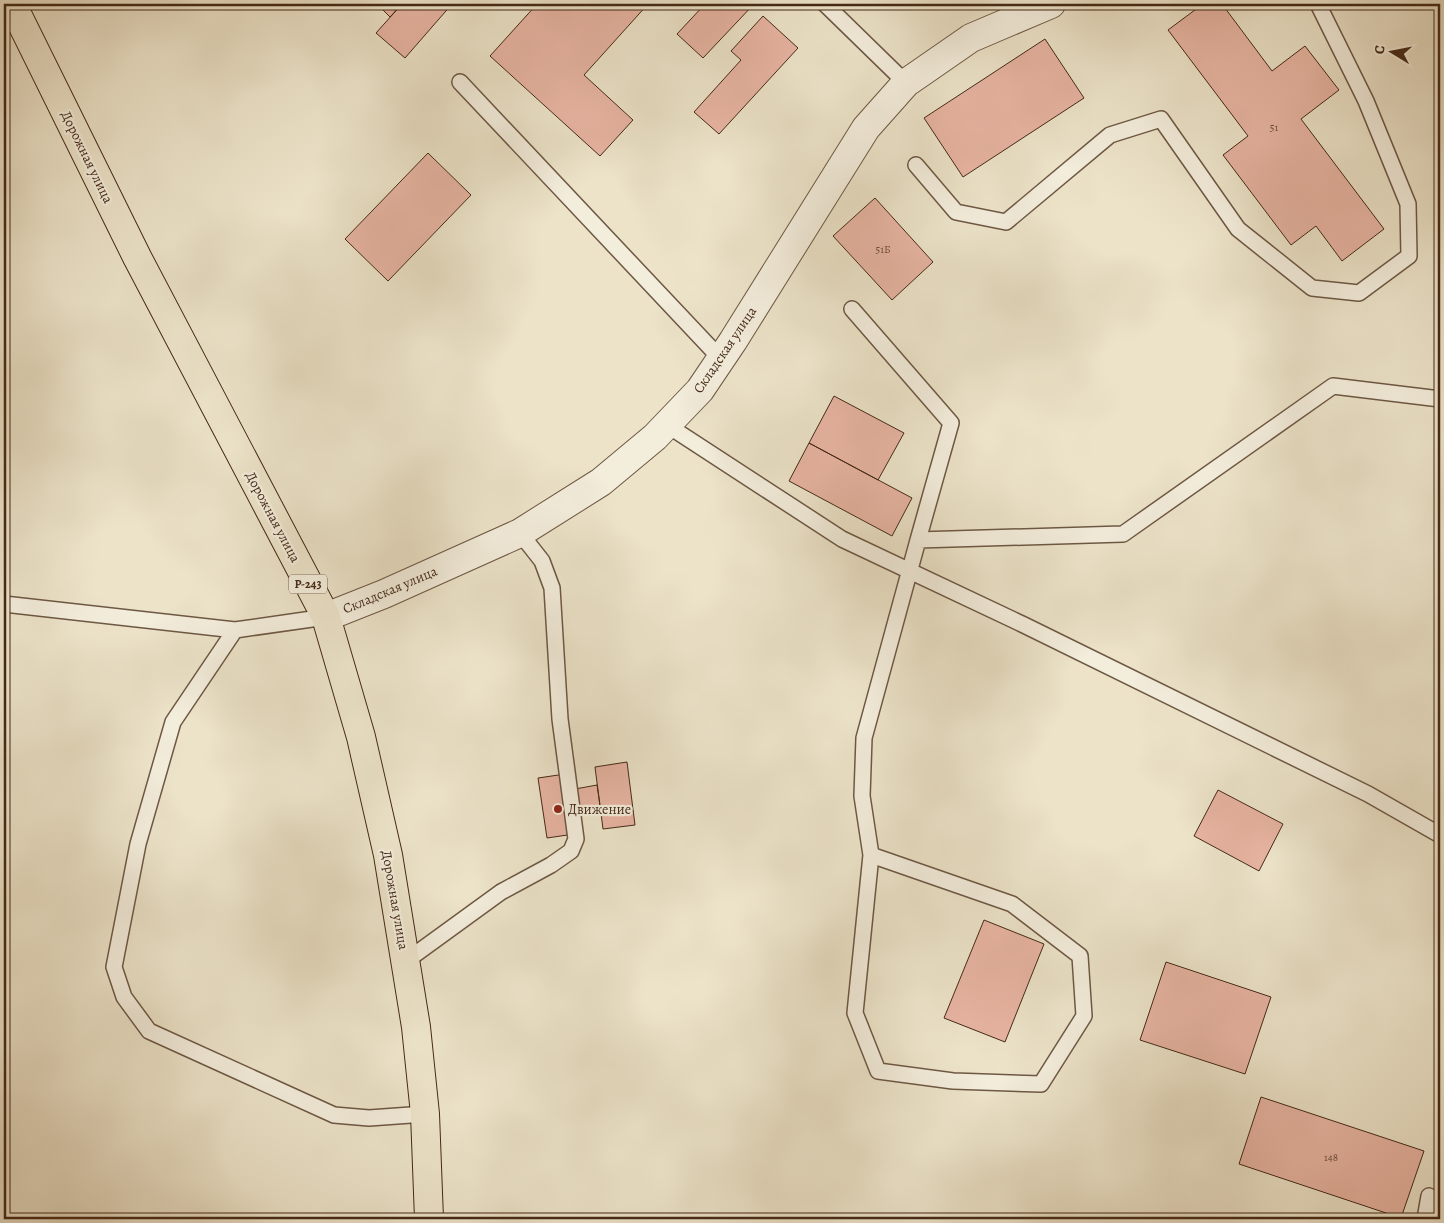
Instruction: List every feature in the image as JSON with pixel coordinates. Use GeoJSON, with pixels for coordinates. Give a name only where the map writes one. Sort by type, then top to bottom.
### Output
{"type":"FeatureCollection","features":[{"type":"Feature","properties":{"kind":"highway","name":"Дорожная улица"},"geometry":{"type":"LineString","coordinates":[[12,4],[137,257],[326,617],[361,737],[388,855],[416,1027],[425,1114],[429,1219]]}},
{"type":"Feature","properties":{"kind":"street","name":"Складская улица"},"geometry":{"type":"LineString","coordinates":[[326,617],[384,594],[520,533],[601,482],[655,437],[700,390],[721,360],[866,128],[906,83],[970,38],[1051,4]]}},
{"type":"Feature","properties":{"kind":"lane"},"geometry":{"type":"LineString","coordinates":[[825,4],[906,83]]}},
{"type":"Feature","properties":{"kind":"lane"},"geometry":{"type":"LineString","coordinates":[[916,165],[956,212],[1006,222],[1110,135],[1162,119],[1238,229],[1312,288],[1359,294],[1409,256],[1408,204],[1366,101],[1318,4]]}},
{"type":"Feature","properties":{"kind":"lane"},"geometry":{"type":"LineString","coordinates":[[460,82],[721,360]]}},
{"type":"Feature","properties":{"kind":"lane"},"geometry":{"type":"LineString","coordinates":[[852,310],[951,423],[864,738],[862,796],[871,855],[855,1013],[878,1071],[953,1081],[1041,1084],[1084,1016],[1080,956],[1012,904],[871,855]]}},
{"type":"Feature","properties":{"kind":"lane"},"geometry":{"type":"LineString","coordinates":[[918,540],[1123,534],[1333,386],[1440,399]]}},
{"type":"Feature","properties":{"kind":"lane"},"geometry":{"type":"LineString","coordinates":[[667,425],[842,538],[1368,794],[1440,836]]}},
{"type":"Feature","properties":{"kind":"lane"},"geometry":{"type":"LineString","coordinates":[[406,961],[501,892],[552,866],[571,851],[576,839],[560,718],[552,588],[542,561],[520,533]]}},
{"type":"Feature","properties":{"kind":"lane"},"geometry":{"type":"LineString","coordinates":[[4,604],[235,630],[326,617]]}},
{"type":"Feature","properties":{"kind":"lane"},"geometry":{"type":"LineString","coordinates":[[235,630],[172,722],[138,844],[114,967],[124,997],[149,1031],[334,1115],[369,1118],[425,1114]]}},
{"type":"Feature","properties":{"kind":"lane"},"geometry":{"type":"LineString","coordinates":[[1425,1219],[1429,1196]]}},
{"type":"Feature","properties":{"kind":"building"},"geometry":{"type":"Polygon","coordinates":[[[377,4],[402,4],[390,17],[377,4]]]}},
{"type":"Feature","properties":{"kind":"building"},"geometry":{"type":"Polygon","coordinates":[[[402,4],[452,4],[405,58],[376,33],[402,4]]]}},
{"type":"Feature","properties":{"kind":"building"},"geometry":{"type":"Polygon","coordinates":[[[537,4],[648,4],[584,75],[633,120],[600,156],[490,56],[537,4]]]}},
{"type":"Feature","properties":{"kind":"building"},"geometry":{"type":"Polygon","coordinates":[[[705,4],[754,4],[703,58],[677,34],[705,4]]]}},
{"type":"Feature","properties":{"kind":"building"},"geometry":{"type":"Polygon","coordinates":[[[1203,4],[1222,4],[1272,71],[1305,46],[1339,90],[1301,119],[1384,229],[1342,261],[1316,226],[1291,245],[1223,155],[1248,136],[1168,30],[1203,4]]]}},
{"type":"Feature","properties":{"kind":"building"},"geometry":{"type":"Polygon","coordinates":[[[763,16],[798,48],[719,134],[694,112],[741,60],[731,51],[763,16]]]}},
{"type":"Feature","properties":{"kind":"building"},"geometry":{"type":"Polygon","coordinates":[[[1045,39],[1084,98],[963,177],[924,118],[1045,39]]]}},
{"type":"Feature","properties":{"kind":"building"},"geometry":{"type":"Polygon","coordinates":[[[428,153],[471,195],[388,281],[345,239],[428,153]]]}},
{"type":"Feature","properties":{"kind":"building"},"geometry":{"type":"Polygon","coordinates":[[[875,198],[933,262],[892,300],[833,236],[875,198]]]}},
{"type":"Feature","properties":{"kind":"building"},"geometry":{"type":"Polygon","coordinates":[[[834,396],[904,433],[878,480],[809,443],[834,396]]]}},
{"type":"Feature","properties":{"kind":"building"},"geometry":{"type":"Polygon","coordinates":[[[809,443],[912,498],[892,536],[789,481],[809,443]]]}},
{"type":"Feature","properties":{"kind":"building"},"geometry":{"type":"Polygon","coordinates":[[[627,762],[635,825],[603,829],[595,767],[627,762]]]}},
{"type":"Feature","properties":{"kind":"building"},"geometry":{"type":"Polygon","coordinates":[[[572,773],[575,789],[597,785],[601,812],[579,815],[581,833],[547,838],[538,778],[572,773]]]}},
{"type":"Feature","properties":{"kind":"building"},"geometry":{"type":"Polygon","coordinates":[[[1218,790],[1283,824],[1259,871],[1194,836],[1218,790]]]}},
{"type":"Feature","properties":{"kind":"building"},"geometry":{"type":"Polygon","coordinates":[[[984,920],[1044,944],[1005,1042],[944,1018],[984,920]]]}},
{"type":"Feature","properties":{"kind":"building"},"geometry":{"type":"Polygon","coordinates":[[[1166,962],[1271,997],[1245,1074],[1140,1040],[1166,962]]]}},
{"type":"Feature","properties":{"kind":"building"},"geometry":{"type":"Polygon","coordinates":[[[1261,1097],[1424,1151],[1401,1218],[1239,1164],[1261,1097]]]}},
{"type":"Feature","properties":{"kind":"place","name":"Движение"},"geometry":{"type":"Point","coordinates":[558,809]}}]}
